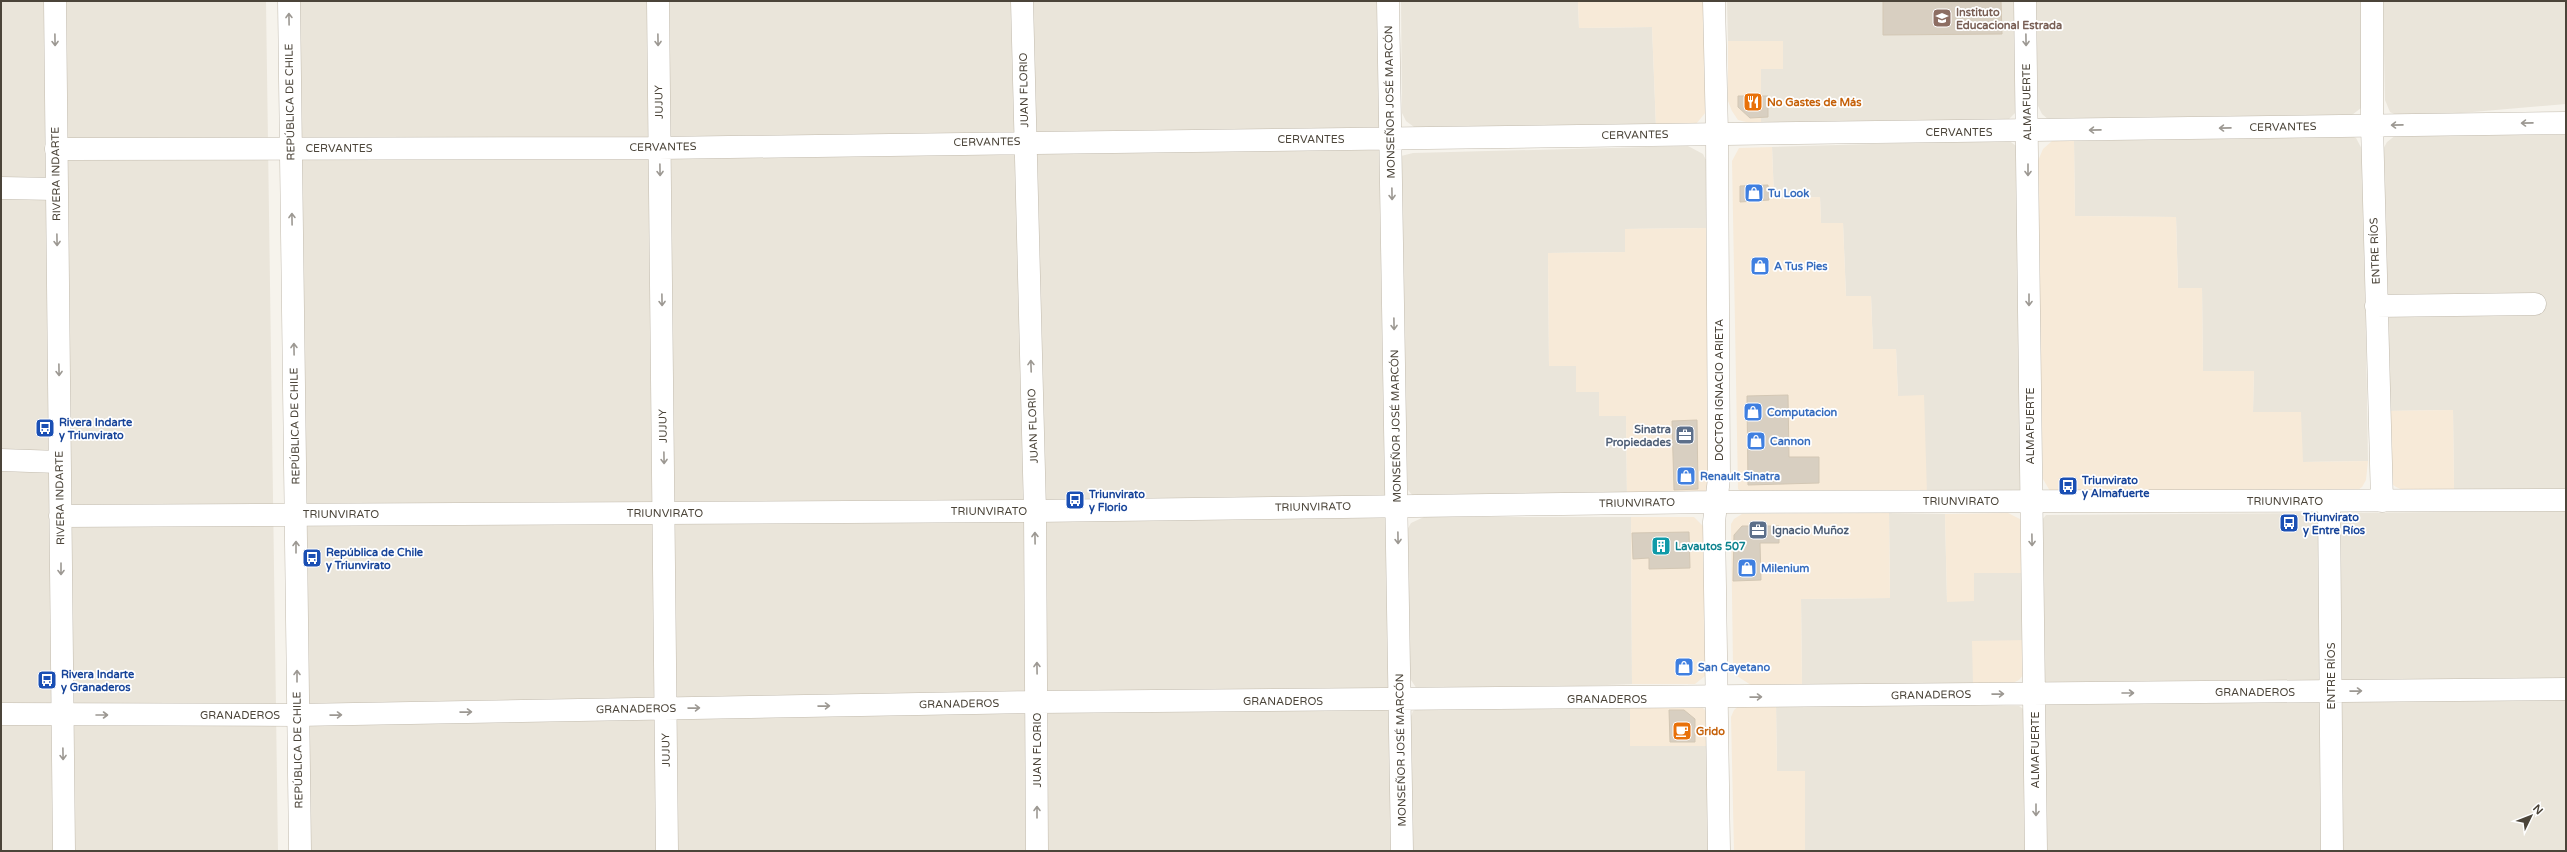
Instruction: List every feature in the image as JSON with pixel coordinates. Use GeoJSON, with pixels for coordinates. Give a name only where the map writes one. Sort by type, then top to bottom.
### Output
{"type":"FeatureCollection","features":[{"type":"Feature","properties":{"kind":"street","name":"RIVERA INDARTE"},"geometry":{"type":"LineString","coordinates":[[54,1],[64,851]]}},
{"type":"Feature","properties":{"kind":"street","name":"REPÚBLICA DE CHILE"},"geometry":{"type":"LineString","coordinates":[[288,1],[300,851]]}},
{"type":"Feature","properties":{"kind":"street","name":"JUJUY"},"geometry":{"type":"LineString","coordinates":[[658,1],[665,513],[667,851]]}},
{"type":"Feature","properties":{"kind":"street","name":"JUAN FLORIO"},"geometry":{"type":"LineString","coordinates":[[1022,1],[1024,141],[1035,511],[1037,851]]}},
{"type":"Feature","properties":{"kind":"street","name":"MONSEÑOR JOSÉ MARCÓN"},"geometry":{"type":"LineString","coordinates":[[1388,1],[1398,506],[1402,851]]}},
{"type":"Feature","properties":{"kind":"street","name":"DOCTOR IGNACIO ARIETA"},"geometry":{"type":"LineString","coordinates":[[1714,1],[1717,134],[1718,502],[1714,522],[1719,851]]}},
{"type":"Feature","properties":{"kind":"street","name":"ALMAFUERTE"},"geometry":{"type":"LineString","coordinates":[[2025,1],[2028,131],[2036,851]]}},
{"type":"Feature","properties":{"kind":"street","name":"ENTRE RÍOS"},"geometry":{"type":"LineString","coordinates":[[2372,1],[2372,125],[2382,501]]}},
{"type":"Feature","properties":{"kind":"street","name":"CERVANTES"},"geometry":{"type":"LineString","coordinates":[[56,149],[659,148],[1024,141],[2028,131],[2566,123]]}},
{"type":"Feature","properties":{"kind":"street"},"geometry":{"type":"LineString","coordinates":[[1,188],[56,189]]}},
{"type":"Feature","properties":{"kind":"street"},"geometry":{"type":"LineString","coordinates":[[2376,306],[2535,304]]}},
{"type":"Feature","properties":{"kind":"street"},"geometry":{"type":"LineString","coordinates":[[1,460],[60,462]]}},
{"type":"Feature","properties":{"kind":"street","name":"TRIUNVIRATO"},"geometry":{"type":"LineString","coordinates":[[60,516],[1035,511],[1718,502],[2566,500]]}},
{"type":"Feature","properties":{"kind":"street","name":"ENTRE RÍOS"},"geometry":{"type":"LineString","coordinates":[[2329,501],[2332,851]]}},
{"type":"Feature","properties":{"kind":"street","name":"GRANADEROS"},"geometry":{"type":"LineString","coordinates":[[1,714],[297,716],[1037,702],[1717,698],[2035,693],[2566,689]]}},
{"type":"Feature","properties":{"kind":"shaded area"},"geometry":{"type":"Polygon","coordinates":[[[1,1],[266,1],[278,851],[1,851],[1,1]]]}},
{"type":"Feature","properties":{"kind":"shaded area"},"geometry":{"type":"Polygon","coordinates":[[[294,1],[1379,1],[1391,851],[307,851],[294,1]]]}},
{"type":"Feature","properties":{"kind":"shaded area"},"geometry":{"type":"Polygon","coordinates":[[[1401,1],[1578,1],[1579,28],[1652,27],[1656,127],[1423,130],[1414,127],[1406,121],[1402,113],[1401,1]]]}},
{"type":"Feature","properties":{"kind":"shaded area"},"geometry":{"type":"Polygon","coordinates":[[[1578,1],[1703,1],[1706,112],[1696,124],[1656,127],[1652,27],[1579,28],[1578,1]]]}},
{"type":"Feature","properties":{"kind":"shaded area"},"geometry":{"type":"Polygon","coordinates":[[[1727,1],[2017,1],[2019,109],[2009,119],[2001,120],[1761,123],[1761,69],[1783,41],[1728,41],[1727,1]]]}},
{"type":"Feature","properties":{"kind":"shaded area"},"geometry":{"type":"Polygon","coordinates":[[[2036,1],[2363,1],[2365,100],[2361,108],[2348,118],[2049,120],[2042,114],[2038,106],[2036,1]]]}},
{"type":"Feature","properties":{"kind":"shaded area"},"geometry":{"type":"Polygon","coordinates":[[[2383,1],[2566,1],[2566,104],[2403,118],[2390,112],[2385,100],[2383,1]]]}},
{"type":"Feature","properties":{"kind":"shaded area"},"geometry":{"type":"Polygon","coordinates":[[[1728,41],[1783,41],[1783,69],[1761,69],[1761,123],[1750,123],[1738,120],[1732,111],[1728,101],[1728,41]]]}},
{"type":"Feature","properties":{"kind":"shaded area"},"geometry":{"type":"Polygon","coordinates":[[[2349,135],[2356,138],[2363,151],[2368,461],[2303,462],[2253,412],[2254,371],[2203,371],[2202,288],[2178,288],[2176,217],[2075,216],[2074,141],[2349,135]]]}},
{"type":"Feature","properties":{"kind":"shaded area"},"geometry":{"type":"Polygon","coordinates":[[[2396,135],[2566,135],[2566,490],[2454,489],[2453,410],[2384,411],[2382,151],[2387,142],[2396,135]]]}},
{"type":"Feature","properties":{"kind":"shaded area"},"geometry":{"type":"Polygon","coordinates":[[[2008,140],[2019,148],[2024,484],[2019,491],[1927,495],[1898,396],[1896,349],[1873,349],[1871,296],[1846,296],[1843,223],[1821,223],[1820,197],[1774,198],[1772,147],[2008,140]]]}},
{"type":"Feature","properties":{"kind":"shaded area"},"geometry":{"type":"Polygon","coordinates":[[[2052,141],[2074,141],[2075,216],[2176,217],[2178,288],[2202,288],[2203,371],[2254,371],[2253,412],[2301,412],[2303,462],[2368,461],[2366,480],[2362,487],[2355,492],[2050,491],[2043,479],[2037,163],[2043,149],[2052,141]]]}},
{"type":"Feature","properties":{"kind":"shaded area"},"geometry":{"type":"Polygon","coordinates":[[[1688,146],[1703,154],[1706,160],[1706,228],[1625,229],[1625,252],[1548,253],[1549,366],[1576,366],[1576,392],[1599,392],[1626,416],[1627,498],[1413,496],[1408,490],[1398,168],[1401,156],[1413,153],[1688,146]]]}},
{"type":"Feature","properties":{"kind":"shaded area"},"geometry":{"type":"Polygon","coordinates":[[[1772,147],[1774,198],[1820,197],[1821,223],[1843,223],[1846,296],[1871,296],[1873,349],[1896,349],[1898,396],[1924,395],[1927,495],[1743,493],[1738,489],[1732,161],[1739,148],[1772,147]]]}},
{"type":"Feature","properties":{"kind":"shaded area"},"geometry":{"type":"Polygon","coordinates":[[[1706,228],[1711,487],[1708,493],[1627,498],[1626,416],[1599,416],[1599,392],[1576,392],[1576,366],[1549,366],[1548,253],[1625,252],[1625,229],[1706,228]]]}},
{"type":"Feature","properties":{"kind":"shaded area"},"geometry":{"type":"Polygon","coordinates":[[[2453,410],[2454,489],[2403,490],[2387,480],[2384,411],[2453,410]]]}},
{"type":"Feature","properties":{"kind":"shaded area"},"geometry":{"type":"Polygon","coordinates":[[[2566,511],[2566,851],[2044,851],[2042,520],[2046,515],[2566,511]]]}},
{"type":"Feature","properties":{"kind":"shaded area"},"geometry":{"type":"Polygon","coordinates":[[[1889,513],[1945,514],[1947,601],[1974,573],[2026,573],[2027,640],[1973,684],[1802,686],[1801,599],[1890,598],[1889,513]]]}},
{"type":"Feature","properties":{"kind":"shaded area"},"geometry":{"type":"Polygon","coordinates":[[[1889,513],[1890,598],[1801,599],[1802,686],[1754,687],[1737,676],[1733,667],[1731,524],[1734,519],[1742,514],[1889,513]]]}},
{"type":"Feature","properties":{"kind":"shaded area"},"geometry":{"type":"Polygon","coordinates":[[[2008,513],[2022,520],[2026,573],[1974,573],[1974,601],[1947,602],[1945,514],[2008,513]]]}},
{"type":"Feature","properties":{"kind":"shaded area"},"geometry":{"type":"Polygon","coordinates":[[[1424,517],[1631,517],[1632,684],[1424,692],[1417,689],[1407,674],[1407,530],[1411,523],[1424,517]]]}},
{"type":"Feature","properties":{"kind":"shaded area"},"geometry":{"type":"Polygon","coordinates":[[[1631,517],[1694,517],[1705,528],[1709,663],[1705,676],[1695,684],[1632,684],[1631,517]]]}},
{"type":"Feature","properties":{"kind":"shaded area"},"geometry":{"type":"Polygon","coordinates":[[[2027,640],[2028,669],[2019,680],[2013,683],[1973,684],[1972,641],[2027,640]]]}},
{"type":"Feature","properties":{"kind":"shaded area"},"geometry":{"type":"Polygon","coordinates":[[[1741,704],[1776,704],[1777,771],[1805,771],[1805,851],[1734,851],[1731,717],[1734,710],[1741,704]]]}},
{"type":"Feature","properties":{"kind":"shaded area"},"geometry":{"type":"Polygon","coordinates":[[[1776,704],[2019,706],[2026,711],[2029,851],[1805,851],[1805,771],[1777,771],[1776,704]]]}},
{"type":"Feature","properties":{"kind":"shaded area"},"geometry":{"type":"Polygon","coordinates":[[[1700,705],[1706,711],[1709,746],[1630,746],[1630,706],[1700,705]]]}},
{"type":"Feature","properties":{"kind":"shaded area"},"geometry":{"type":"Polygon","coordinates":[[[1630,706],[1709,746],[1711,851],[1412,851],[1410,719],[1413,711],[1422,707],[1630,706]]]}},
{"type":"Feature","properties":{"kind":"building","name":"Instituto Educacional Estrada"},"geometry":{"type":"Polygon","coordinates":[[[1883,1],[2001,1],[2002,34],[1883,35],[1883,1]]]}},
{"type":"Feature","properties":{"kind":"building","name":"No Gastes de Más"},"geometry":{"type":"Polygon","coordinates":[[[1738,96],[1768,96],[1768,117],[1750,118],[1738,107],[1738,96]]]}},
{"type":"Feature","properties":{"kind":"building","name":"Tu Look"},"geometry":{"type":"Polygon","coordinates":[[[1768,185],[1769,200],[1740,202],[1740,186],[1768,185]]]}},
{"type":"Feature","properties":{"kind":"building"},"geometry":{"type":"Polygon","coordinates":[[[1788,395],[1789,457],[1819,457],[1819,483],[1748,485],[1747,396],[1788,395]]]}},
{"type":"Feature","properties":{"kind":"building"},"geometry":{"type":"Polygon","coordinates":[[[1697,420],[1698,489],[1674,490],[1672,421],[1697,420]]]}},
{"type":"Feature","properties":{"kind":"building"},"geometry":{"type":"Polygon","coordinates":[[[1742,526],[1779,526],[1779,543],[1760,543],[1761,580],[1733,581],[1734,535],[1742,526]]]}},
{"type":"Feature","properties":{"kind":"building","name":"Lavautos 507"},"geometry":{"type":"Polygon","coordinates":[[[1689,532],[1690,568],[1649,569],[1649,558],[1633,559],[1632,533],[1689,532]]]}},
{"type":"Feature","properties":{"kind":"building","name":"Grido"},"geometry":{"type":"Polygon","coordinates":[[[1669,710],[1684,710],[1695,719],[1695,742],[1670,742],[1669,710]]]}},
{"type":"Feature","properties":{"kind":"place","name":"Instituto Educacional Estrada"},"geometry":{"type":"Point","coordinates":[1942,18]}},
{"type":"Feature","properties":{"kind":"place","name":"No Gastes de Más"},"geometry":{"type":"Point","coordinates":[1753,102]}},
{"type":"Feature","properties":{"kind":"place","name":"Tu Look"},"geometry":{"type":"Point","coordinates":[1754,193]}},
{"type":"Feature","properties":{"kind":"place","name":"A Tus Pies"},"geometry":{"type":"Point","coordinates":[1760,266]}},
{"type":"Feature","properties":{"kind":"place","name":"Computacion"},"geometry":{"type":"Point","coordinates":[1753,412]}},
{"type":"Feature","properties":{"kind":"place","name":"Rivera Indarte y Triunvirato"},"geometry":{"type":"Point","coordinates":[45,428]}},
{"type":"Feature","properties":{"kind":"place","name":"Sinatra Propiedades"},"geometry":{"type":"Point","coordinates":[1685,435]}},
{"type":"Feature","properties":{"kind":"place","name":"Cannon"},"geometry":{"type":"Point","coordinates":[1756,441]}},
{"type":"Feature","properties":{"kind":"place","name":"Renault Sinatra"},"geometry":{"type":"Point","coordinates":[1686,476]}},
{"type":"Feature","properties":{"kind":"place","name":"Triunvirato y Almafuerte"},"geometry":{"type":"Point","coordinates":[2068,486]}},
{"type":"Feature","properties":{"kind":"place","name":"Triunvirato y Florio"},"geometry":{"type":"Point","coordinates":[1075,500]}},
{"type":"Feature","properties":{"kind":"place","name":"Triunvirato y Entre Ríos"},"geometry":{"type":"Point","coordinates":[2289,523]}},
{"type":"Feature","properties":{"kind":"place","name":"Ignacio Muñoz"},"geometry":{"type":"Point","coordinates":[1758,530]}},
{"type":"Feature","properties":{"kind":"place","name":"Lavautos 507"},"geometry":{"type":"Point","coordinates":[1661,546]}},
{"type":"Feature","properties":{"kind":"place","name":"República de Chile y Triunvirato"},"geometry":{"type":"Point","coordinates":[312,558]}},
{"type":"Feature","properties":{"kind":"place","name":"Milenium"},"geometry":{"type":"Point","coordinates":[1747,568]}},
{"type":"Feature","properties":{"kind":"place","name":"San Cayetano"},"geometry":{"type":"Point","coordinates":[1684,667]}},
{"type":"Feature","properties":{"kind":"place","name":"Rivera Indarte y Granaderos"},"geometry":{"type":"Point","coordinates":[47,680]}},
{"type":"Feature","properties":{"kind":"place","name":"Grido"},"geometry":{"type":"Point","coordinates":[1682,731]}}]}
